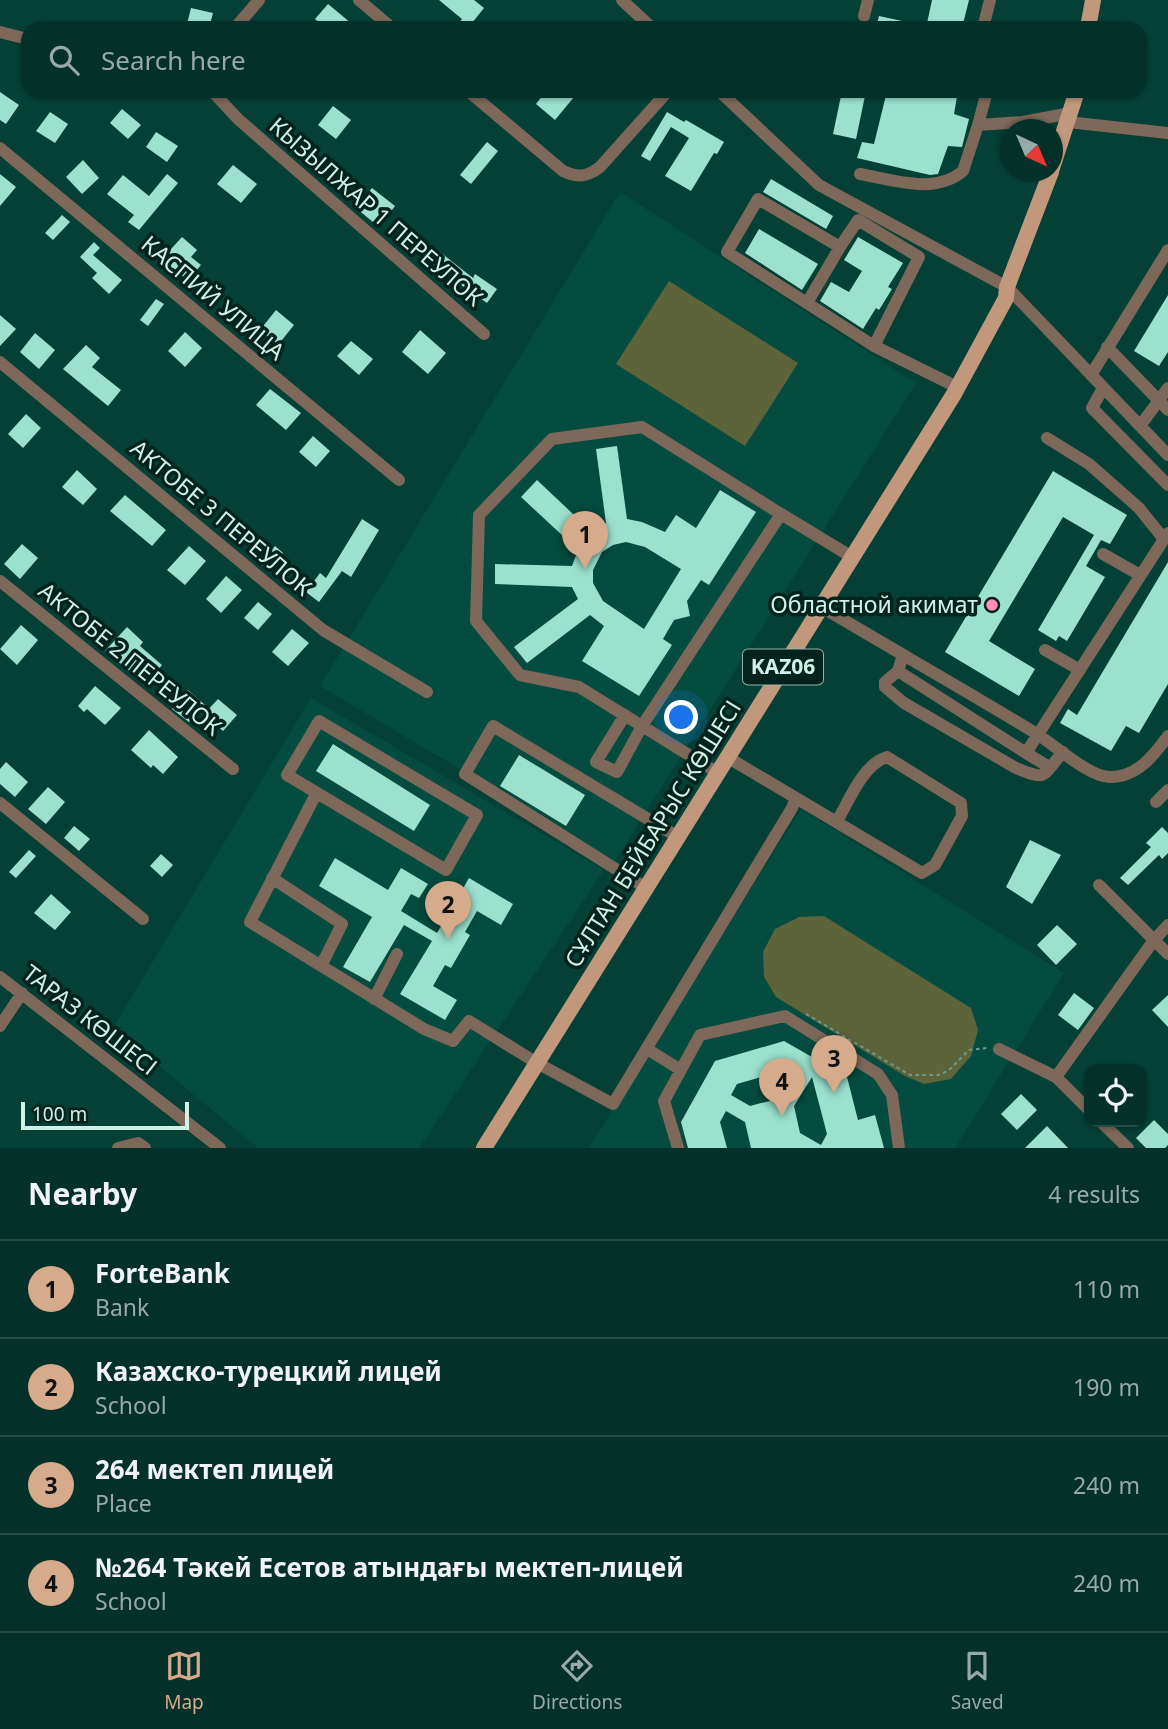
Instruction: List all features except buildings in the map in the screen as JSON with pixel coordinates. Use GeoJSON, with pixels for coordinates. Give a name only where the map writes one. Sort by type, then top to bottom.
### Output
{"type":"FeatureCollection","features":[{"type":"Feature","properties":{"kind":"main road"},"geometry":{"type":"LineString","coordinates":[[1089,21],[1093,0]]}},
{"type":"Feature","properties":{"kind":"main road","name":"СҰЛТАН БЕЙБАРЫС КӨШЕСІ"},"geometry":{"type":"LineString","coordinates":[[1063,136],[1075,98]]}},
{"type":"Feature","properties":{"kind":"main road","name":"СҰЛТАН БЕЙБАРЫС КӨШЕСІ"},"geometry":{"type":"LineString","coordinates":[[484,1148],[957,387],[1006,298],[1007,287],[1047,182]]}},
{"type":"Feature","properties":{"kind":"street"},"geometry":{"type":"LineString","coordinates":[[241,21],[259,0]]}},
{"type":"Feature","properties":{"kind":"street"},"geometry":{"type":"LineString","coordinates":[[359,0],[384,21]]}},
{"type":"Feature","properties":{"kind":"street"},"geometry":{"type":"LineString","coordinates":[[622,0],[644,21]]}},
{"type":"Feature","properties":{"kind":"street"},"geometry":{"type":"LineString","coordinates":[[864,16],[868,0]]}},
{"type":"Feature","properties":{"kind":"street"},"geometry":{"type":"LineString","coordinates":[[986,21],[990,0]]}},
{"type":"Feature","properties":{"kind":"street"},"geometry":{"type":"LineString","coordinates":[[0,32],[21,37]]}},
{"type":"Feature","properties":{"kind":"street","name":"КЫЗЫЛЖАР 1 ПЕРЕУЛОК"},"geometry":{"type":"LineString","coordinates":[[218,98],[238,119],[484,334]]}},
{"type":"Feature","properties":{"kind":"street"},"geometry":{"type":"LineString","coordinates":[[476,98],[563,171],[576,177],[590,174],[600,167],[662,98]]}},
{"type":"Feature","properties":{"kind":"street"},"geometry":{"type":"LineString","coordinates":[[726,98],[819,185],[1007,287],[1168,455]]}},
{"type":"Feature","properties":{"kind":"street"},"geometry":{"type":"LineString","coordinates":[[860,174],[919,184],[942,184],[963,171],[985,98]]}},
{"type":"Feature","properties":{"kind":"street"},"geometry":{"type":"LineString","coordinates":[[978,125],[1069,118],[1168,133]]}},
{"type":"Feature","properties":{"kind":"street","name":"КАСПИЙ УЛИЦА"},"geometry":{"type":"LineString","coordinates":[[0,148],[399,480]]}},
{"type":"Feature","properties":{"kind":"street"},"geometry":{"type":"LineString","coordinates":[[840,247],[758,199],[727,252],[874,346],[957,387]]}},
{"type":"Feature","properties":{"kind":"street"},"geometry":{"type":"LineString","coordinates":[[807,303],[859,220],[919,257],[874,346]]}},
{"type":"Feature","properties":{"kind":"street"},"geometry":{"type":"LineString","coordinates":[[1091,374],[1168,250]]}},
{"type":"Feature","properties":{"kind":"street"},"geometry":{"type":"LineString","coordinates":[[1107,347],[1163,405]]}},
{"type":"Feature","properties":{"kind":"street","name":"АКТОБЕ 3 ПЕРЕУЛОК"},"geometry":{"type":"LineString","coordinates":[[0,362],[323,631],[426,691]]}},
{"type":"Feature","properties":{"kind":"street"},"geometry":{"type":"LineString","coordinates":[[1103,388],[1092,408],[1168,485]]}},
{"type":"Feature","properties":{"kind":"street"},"geometry":{"type":"LineString","coordinates":[[1140,426],[1163,405],[1168,388]]}},
{"type":"Feature","properties":{"kind":"street"},"geometry":{"type":"LineString","coordinates":[[718,773],[579,687],[520,675],[476,621],[478,515],[552,439],[642,427],[852,557]]}},
{"type":"Feature","properties":{"kind":"street"},"geometry":{"type":"LineString","coordinates":[[1026,753],[1166,536],[1089,464],[1046,438]]}},
{"type":"Feature","properties":{"kind":"street"},"geometry":{"type":"LineString","coordinates":[[625,715],[596,762],[617,772],[642,726],[780,514]]}},
{"type":"Feature","properties":{"kind":"street"},"geometry":{"type":"LineString","coordinates":[[1103,554],[1140,575]]}},
{"type":"Feature","properties":{"kind":"street","name":"АКТОБЕ 2 ПЕРЕУЛОК"},"geometry":{"type":"LineString","coordinates":[[0,581],[233,769]]}},
{"type":"Feature","properties":{"kind":"street"},"geometry":{"type":"LineString","coordinates":[[820,606],[1039,735],[1094,773],[1109,777],[1123,775],[1148,761],[1168,736]]}},
{"type":"Feature","properties":{"kind":"street"},"geometry":{"type":"LineString","coordinates":[[1045,650],[1080,670]]}},
{"type":"Feature","properties":{"kind":"street"},"geometry":{"type":"LineString","coordinates":[[902,655],[898,671],[885,682],[885,687],[904,703],[1034,777],[1042,776],[1063,752]]}},
{"type":"Feature","properties":{"kind":"street"},"geometry":{"type":"LineString","coordinates":[[898,671],[1049,767]]}},
{"type":"Feature","properties":{"kind":"street"},"geometry":{"type":"LineString","coordinates":[[319,721],[477,815],[446,870],[316,794],[287,775],[319,721]]}},
{"type":"Feature","properties":{"kind":"street"},"geometry":{"type":"LineString","coordinates":[[646,888],[466,774],[493,726],[678,837]]}},
{"type":"Feature","properties":{"kind":"street"},"geometry":{"type":"LineString","coordinates":[[727,757],[922,873],[935,865],[962,816],[961,803],[887,757],[879,760],[868,771],[837,821]]}},
{"type":"Feature","properties":{"kind":"street"},"geometry":{"type":"LineString","coordinates":[[1156,802],[1168,790]]}},
{"type":"Feature","properties":{"kind":"street"},"geometry":{"type":"LineString","coordinates":[[316,794],[250,922],[424,1029],[453,1041],[469,1021],[537,1063],[613,1104],[796,798]]}},
{"type":"Feature","properties":{"kind":"street"},"geometry":{"type":"LineString","coordinates":[[0,803],[143,919]]}},
{"type":"Feature","properties":{"kind":"street"},"geometry":{"type":"LineString","coordinates":[[272,878],[342,924],[321,966]]}},
{"type":"Feature","properties":{"kind":"street"},"geometry":{"type":"LineString","coordinates":[[1099,885],[1168,954]]}},
{"type":"Feature","properties":{"kind":"street"},"geometry":{"type":"LineString","coordinates":[[1056,1077],[1154,940],[1168,925]]}},
{"type":"Feature","properties":{"kind":"street"},"geometry":{"type":"LineString","coordinates":[[374,999],[397,954]]}},
{"type":"Feature","properties":{"kind":"street","name":"ТАРАЗ КӨШЕСІ"},"geometry":{"type":"LineString","coordinates":[[0,977],[220,1148]]}},
{"type":"Feature","properties":{"kind":"street"},"geometry":{"type":"LineString","coordinates":[[0,1026],[22,993]]}},
{"type":"Feature","properties":{"kind":"street"},"geometry":{"type":"LineString","coordinates":[[678,1148],[664,1101],[700,1035],[785,1016],[878,1074],[892,1095],[899,1148]]}},
{"type":"Feature","properties":{"kind":"street"},"geometry":{"type":"LineString","coordinates":[[647,1049],[681,1070]]}},
{"type":"Feature","properties":{"kind":"street"},"geometry":{"type":"LineString","coordinates":[[999,1049],[1056,1077],[1084,1105]]}},
{"type":"Feature","properties":{"kind":"street"},"geometry":{"type":"LineString","coordinates":[[1106,1127],[1128,1148]]}},
{"type":"Feature","properties":{"kind":"street"},"geometry":{"type":"LineString","coordinates":[[118,1148],[138,1143],[145,1148]]}},
{"type":"Feature","properties":{"kind":"path"},"geometry":{"type":"LineString","coordinates":[[807,1014],[910,1075],[938,1075],[948,1071],[969,1050],[999,1049]]}},
{"type":"Feature","properties":{"kind":"shaded area"},"geometry":{"type":"Polygon","coordinates":[[[620,192],[916,383],[615,861],[320,686],[620,192]]]}},
{"type":"Feature","properties":{"kind":"shaded area"},"geometry":{"type":"Polygon","coordinates":[[[669,281],[798,363],[745,446],[616,364],[669,281]]]}},
{"type":"Feature","properties":{"kind":"shaded area"},"geometry":{"type":"Polygon","coordinates":[[[311,698],[604,870],[419,1148],[258,1148],[113,1028],[311,698]]]}},
{"type":"Feature","properties":{"kind":"shaded area"},"geometry":{"type":"Polygon","coordinates":[[[801,809],[1064,973],[955,1148],[589,1148],[801,809]]]}},
{"type":"Feature","properties":{"kind":"shaded area"},"geometry":{"type":"Polygon","coordinates":[[[824,916],[971,1008],[978,1030],[971,1056],[951,1079],[924,1084],[905,1076],[776,997],[764,977],[763,952],[775,929],[799,917],[824,916]]]}},
{"type":"Feature","properties":{"kind":"place","name":"ForteBank"},"geometry":{"type":"Point","coordinates":[585,569]}},
{"type":"Feature","properties":{"kind":"place","name":"Областной акимат"},"geometry":{"type":"Point","coordinates":[992,605]}},
{"type":"Feature","properties":{"kind":"place","name":"Казахско-турецкий лицей"},"geometry":{"type":"Point","coordinates":[448,939]}},
{"type":"Feature","properties":{"kind":"place","name":"264 мектеп лицей"},"geometry":{"type":"Point","coordinates":[834,1093]}},
{"type":"Feature","properties":{"kind":"place","name":"№264 Тәкей Есетов атындағы мектеп-лицей"},"geometry":{"type":"Point","coordinates":[782,1116]}}]}
